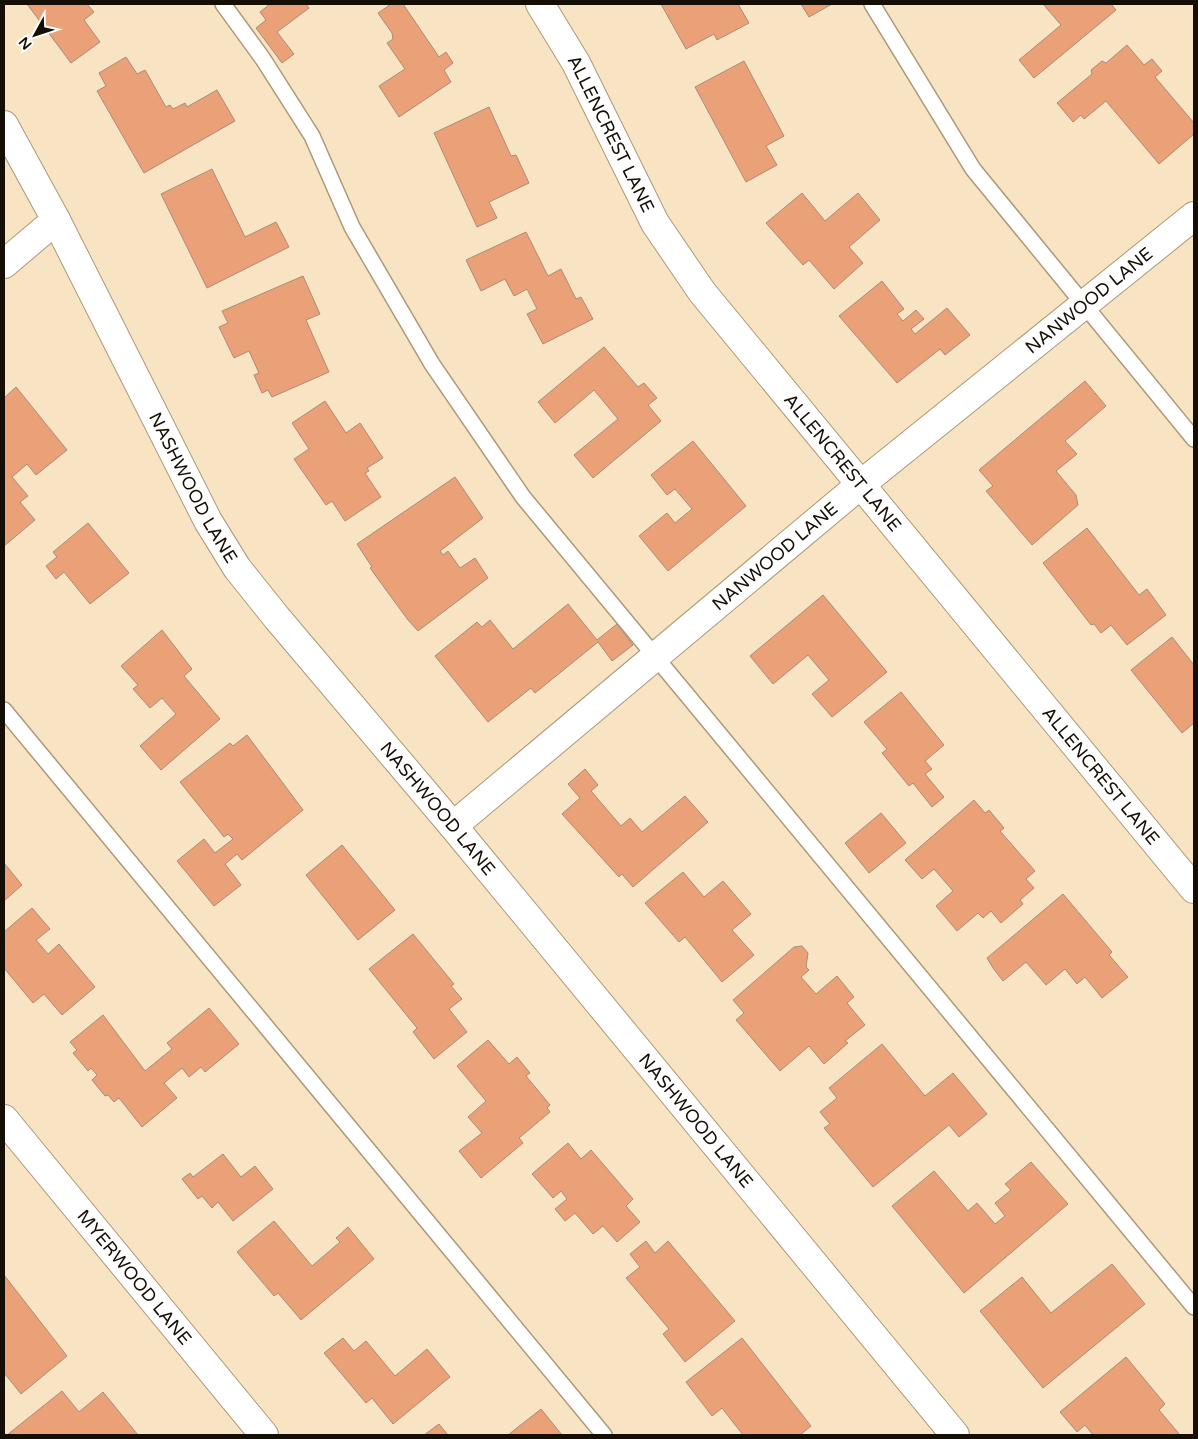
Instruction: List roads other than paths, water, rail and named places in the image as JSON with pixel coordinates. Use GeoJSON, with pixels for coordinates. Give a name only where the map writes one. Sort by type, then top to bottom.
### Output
{"type":"FeatureCollection","features":[{"type":"Feature","properties":{"kind":"street","name":"ALLENCREST LANE"},"geometry":{"type":"LineString","coordinates":[[540,4],[576,62],[655,223],[702,292],[1194,889]]}},
{"type":"Feature","properties":{"kind":"street","name":"NASHWOOD LANE"},"geometry":{"type":"LineString","coordinates":[[4,125],[56,220],[208,521],[237,568],[453,826],[955,1435]]}},
{"type":"Feature","properties":{"kind":"street","name":"NANWOOD LANE"},"geometry":{"type":"LineString","coordinates":[[453,826],[860,485],[1194,216]]}},
{"type":"Feature","properties":{"kind":"street"},"geometry":{"type":"LineString","coordinates":[[4,264],[56,220]]}},
{"type":"Feature","properties":{"kind":"street","name":"MYERWOOD LANE"},"geometry":{"type":"LineString","coordinates":[[4,1119],[264,1435]]}},
{"type":"Feature","properties":{"kind":"lane"},"geometry":{"type":"LineString","coordinates":[[223,4],[262,59],[312,136],[352,227],[432,364],[522,497],[1194,1307]]}},
{"type":"Feature","properties":{"kind":"lane"},"geometry":{"type":"LineString","coordinates":[[872,4],[973,169],[1194,439]]}},
{"type":"Feature","properties":{"kind":"lane"},"geometry":{"type":"LineString","coordinates":[[4,710],[604,1435]]}}]}
